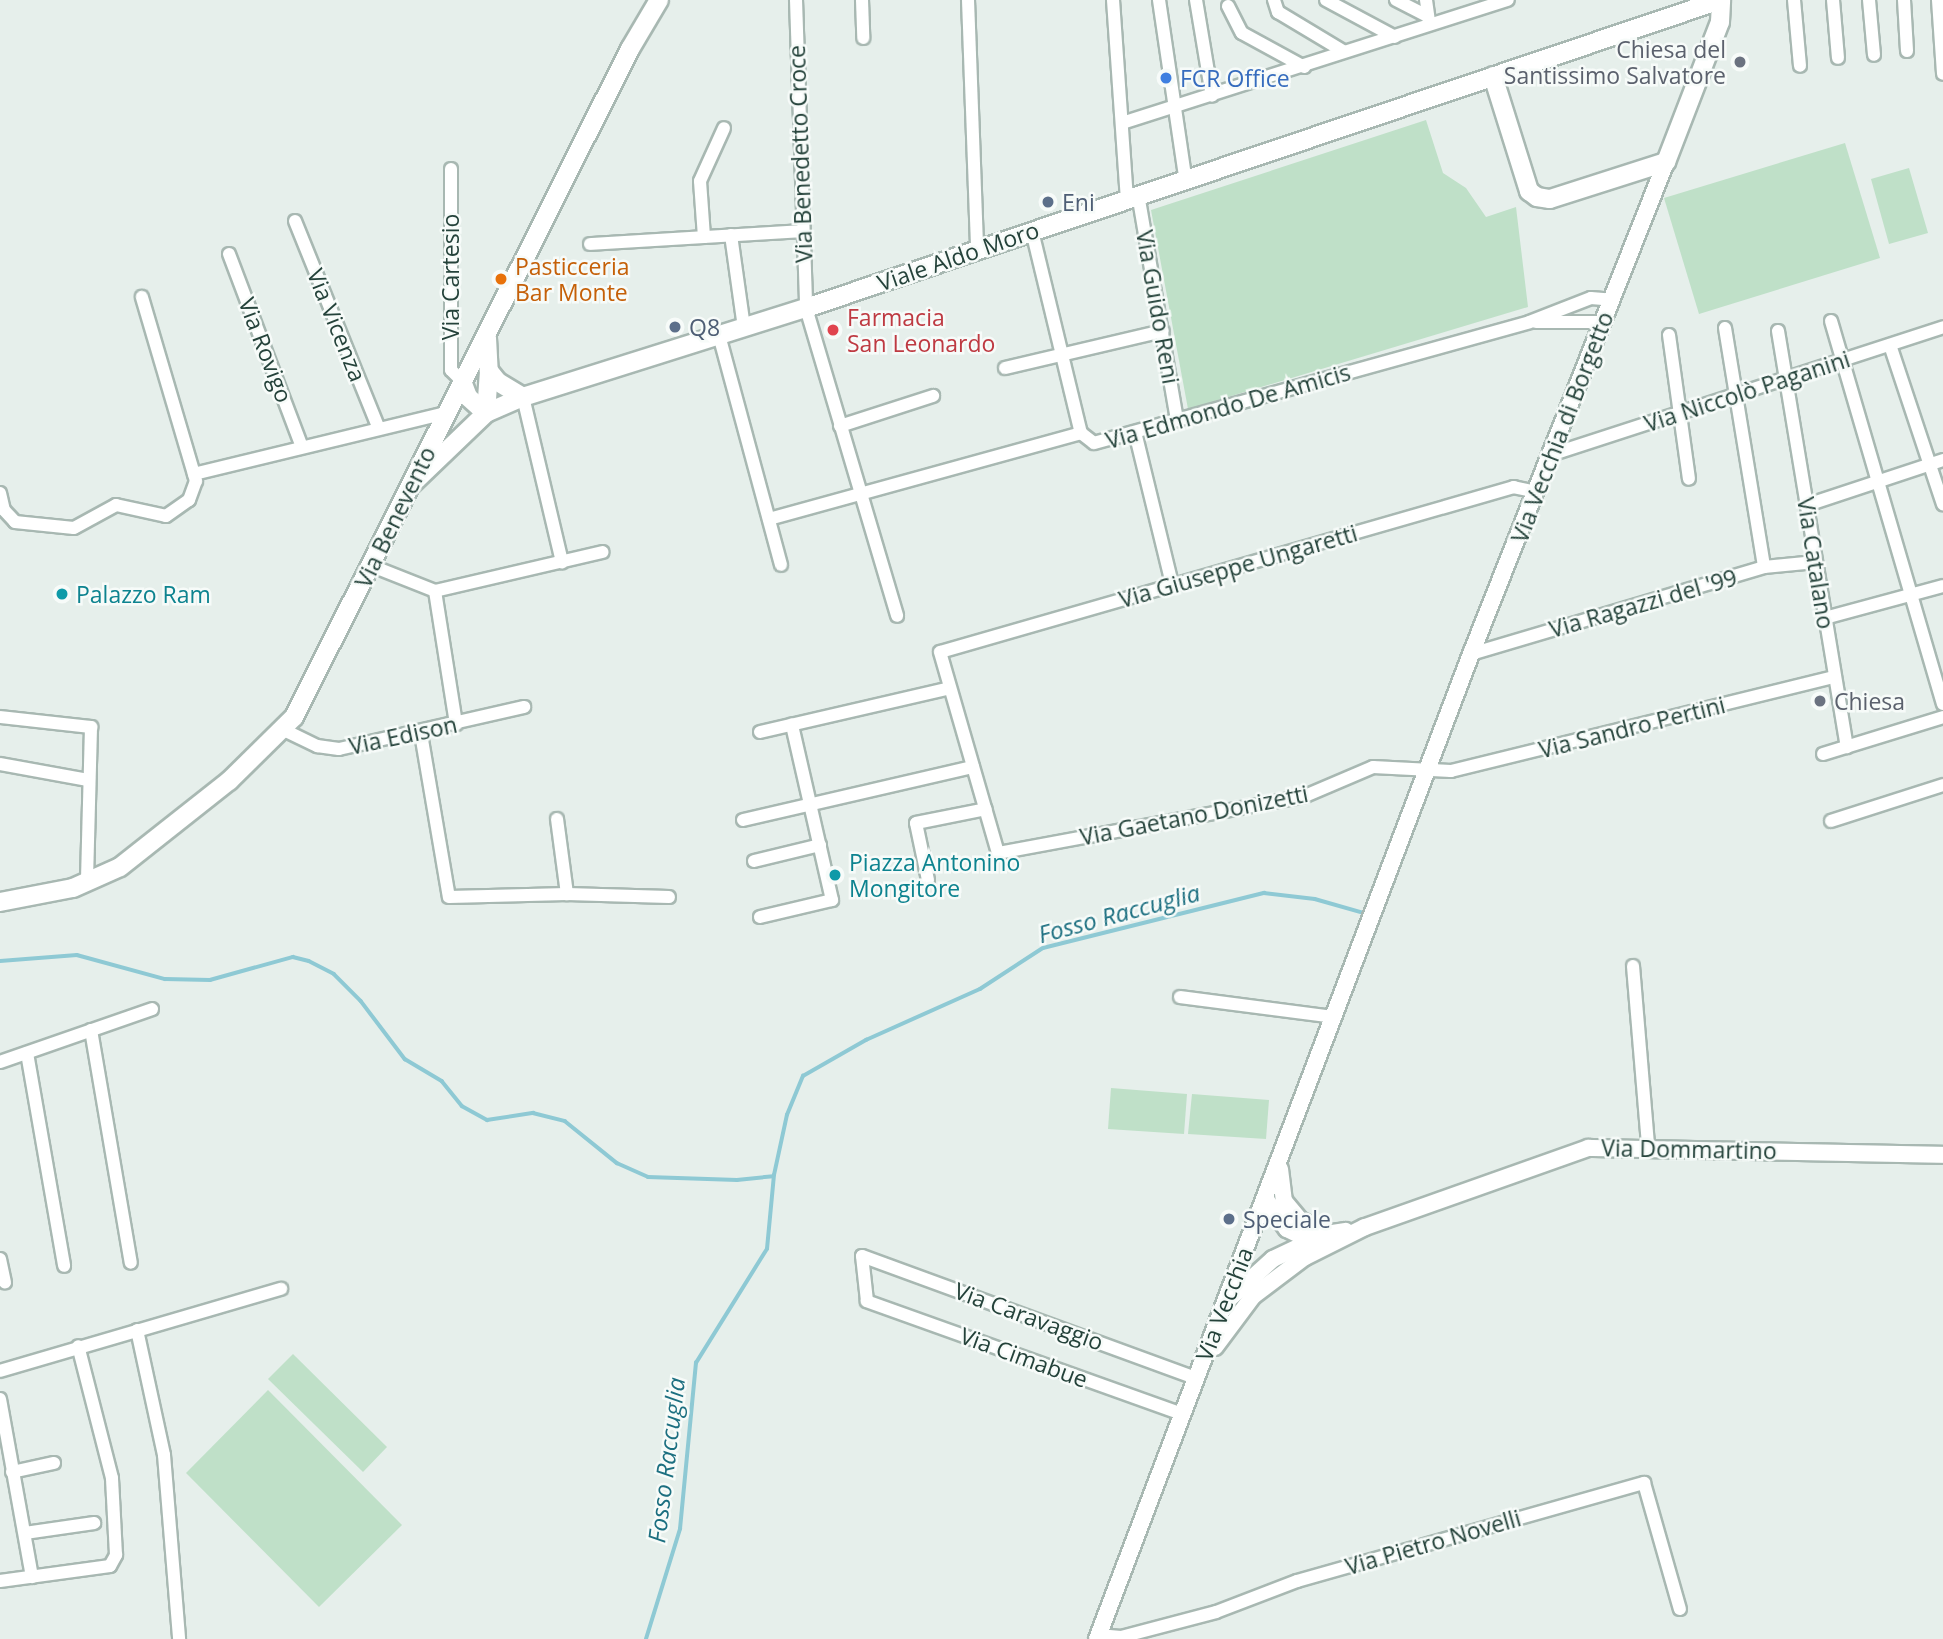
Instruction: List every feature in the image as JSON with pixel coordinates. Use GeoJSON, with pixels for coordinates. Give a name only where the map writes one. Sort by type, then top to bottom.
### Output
{"type":"FeatureCollection","features":[{"type":"Feature","properties":{"kind":"main road","name":"Via Benevento"},"geometry":{"type":"LineString","coordinates":[[0,902],[87,883],[141,853],[284,730],[306,700],[462,381],[636,37],[659,0]]}},
{"type":"Feature","properties":{"kind":"main road","name":"Viale Aldo Moro"},"geometry":{"type":"LineString","coordinates":[[412,484],[486,413],[523,397],[806,308],[1185,177],[1493,76],[1684,6],[1721,0]]}},
{"type":"Feature","properties":{"kind":"main road","name":"Via Vecchia di Borgetto"},"geometry":{"type":"LineString","coordinates":[[1666,162],[1720,22],[1721,0]]}},
{"type":"Feature","properties":{"kind":"main road"},"geometry":{"type":"LineString","coordinates":[[1493,76],[1529,191],[1537,197],[1550,199],[1666,162]]}},
{"type":"Feature","properties":{"kind":"main road"},"geometry":{"type":"LineString","coordinates":[[486,413],[488,331]]}},
{"type":"Feature","properties":{"kind":"main road"},"geometry":{"type":"LineString","coordinates":[[489,372],[498,382],[523,397]]}},
{"type":"Feature","properties":{"kind":"main road"},"geometry":{"type":"LineString","coordinates":[[462,381],[468,397],[486,413]]}},
{"type":"Feature","properties":{"kind":"street","name":"Via Benedetto Croce"},"geometry":{"type":"LineString","coordinates":[[796,0],[806,308],[897,616]]}},
{"type":"Feature","properties":{"kind":"street"},"geometry":{"type":"LineString","coordinates":[[862,0],[863,38]]}},
{"type":"Feature","properties":{"kind":"street"},"geometry":{"type":"LineString","coordinates":[[968,0],[977,250]]}},
{"type":"Feature","properties":{"kind":"street","name":"Via Guido Reni"},"geometry":{"type":"LineString","coordinates":[[1113,0],[1122,123],[1133,196],[1163,331],[1177,420]]}},
{"type":"Feature","properties":{"kind":"street"},"geometry":{"type":"LineString","coordinates":[[1159,0],[1177,107],[1185,177]]}},
{"type":"Feature","properties":{"kind":"street"},"geometry":{"type":"LineString","coordinates":[[1196,0],[1212,96]]}},
{"type":"Feature","properties":{"kind":"street"},"geometry":{"type":"LineString","coordinates":[[1274,0],[1278,12],[1343,51]]}},
{"type":"Feature","properties":{"kind":"street"},"geometry":{"type":"LineString","coordinates":[[1326,0],[1395,37]]}},
{"type":"Feature","properties":{"kind":"street"},"geometry":{"type":"LineString","coordinates":[[1396,0],[1429,21]]}},
{"type":"Feature","properties":{"kind":"street"},"geometry":{"type":"LineString","coordinates":[[1426,0],[1429,21]]}},
{"type":"Feature","properties":{"kind":"street"},"geometry":{"type":"LineString","coordinates":[[1122,123],[1304,67],[1343,51],[1395,37],[1429,21],[1508,0]]}},
{"type":"Feature","properties":{"kind":"street"},"geometry":{"type":"LineString","coordinates":[[1794,0],[1800,66]]}},
{"type":"Feature","properties":{"kind":"street"},"geometry":{"type":"LineString","coordinates":[[1833,0],[1838,58]]}},
{"type":"Feature","properties":{"kind":"street"},"geometry":{"type":"LineString","coordinates":[[1869,0],[1874,55]]}},
{"type":"Feature","properties":{"kind":"street"},"geometry":{"type":"LineString","coordinates":[[1904,0],[1907,51]]}},
{"type":"Feature","properties":{"kind":"street"},"geometry":{"type":"LineString","coordinates":[[1938,0],[1943,74]]}},
{"type":"Feature","properties":{"kind":"street"},"geometry":{"type":"LineString","coordinates":[[1228,6],[1242,33],[1304,67]]}},
{"type":"Feature","properties":{"kind":"street"},"geometry":{"type":"LineString","coordinates":[[704,237],[700,181],[724,128]]}},
{"type":"Feature","properties":{"kind":"street","name":"Via Vecchia di Borgetto"},"geometry":{"type":"LineString","coordinates":[[1397,853],[1471,654],[1666,162]]}},
{"type":"Feature","properties":{"kind":"street","name":"Via Cartesio"},"geometry":{"type":"LineString","coordinates":[[451,169],[451,370],[462,381]]}},
{"type":"Feature","properties":{"kind":"street","name":"Via Vicenza"},"geometry":{"type":"LineString","coordinates":[[295,221],[379,429]]}},
{"type":"Feature","properties":{"kind":"street"},"geometry":{"type":"LineString","coordinates":[[590,244],[802,231]]}},
{"type":"Feature","properties":{"kind":"street"},"geometry":{"type":"LineString","coordinates":[[1032,231],[1081,433]]}},
{"type":"Feature","properties":{"kind":"street"},"geometry":{"type":"LineString","coordinates":[[731,235],[744,327]]}},
{"type":"Feature","properties":{"kind":"street","name":"Via Rovigo"},"geometry":{"type":"LineString","coordinates":[[229,254],[302,447]]}},
{"type":"Feature","properties":{"kind":"street"},"geometry":{"type":"LineString","coordinates":[[0,492],[4,510],[15,522],[79,528],[116,505],[173,513],[193,494],[194,474],[142,297]]}},
{"type":"Feature","properties":{"kind":"street"},"geometry":{"type":"LineString","coordinates":[[1529,322],[1591,298],[1612,300]]}},
{"type":"Feature","properties":{"kind":"street"},"geometry":{"type":"LineString","coordinates":[[1832,321],[1841,360],[1943,704]]}},
{"type":"Feature","properties":{"kind":"street"},"geometry":{"type":"LineString","coordinates":[[1529,322],[1603,322]]}},
{"type":"Feature","properties":{"kind":"street","name":"Via Edmondo De Amicis"},"geometry":{"type":"LineString","coordinates":[[769,519],[1081,433],[1094,443],[1529,322]]}},
{"type":"Feature","properties":{"kind":"street","name":"Via Niccolò Paganini"},"geometry":{"type":"LineString","coordinates":[[1550,456],[1943,327]]}},
{"type":"Feature","properties":{"kind":"street"},"geometry":{"type":"LineString","coordinates":[[1725,328],[1764,567]]}},
{"type":"Feature","properties":{"kind":"street"},"geometry":{"type":"LineString","coordinates":[[1005,368],[1163,331]]}},
{"type":"Feature","properties":{"kind":"street","name":"Via Catalano"},"geometry":{"type":"LineString","coordinates":[[1778,331],[1847,747]]}},
{"type":"Feature","properties":{"kind":"street"},"geometry":{"type":"LineString","coordinates":[[719,335],[781,565]]}},
{"type":"Feature","properties":{"kind":"street"},"geometry":{"type":"LineString","coordinates":[[1669,335],[1689,478]]}},
{"type":"Feature","properties":{"kind":"street"},"geometry":{"type":"LineString","coordinates":[[1889,345],[1943,504]]}},
{"type":"Feature","properties":{"kind":"street"},"geometry":{"type":"LineString","coordinates":[[523,397],[562,562]]}},
{"type":"Feature","properties":{"kind":"street"},"geometry":{"type":"LineString","coordinates":[[840,426],[933,397]]}},
{"type":"Feature","properties":{"kind":"street"},"geometry":{"type":"LineString","coordinates":[[194,474],[446,413]]}},
{"type":"Feature","properties":{"kind":"street"},"geometry":{"type":"LineString","coordinates":[[1135,432],[1172,584]]}},
{"type":"Feature","properties":{"kind":"street"},"geometry":{"type":"LineString","coordinates":[[1807,505],[1943,460]]}},
{"type":"Feature","properties":{"kind":"street","name":"Via Giuseppe Ungaretti"},"geometry":{"type":"LineString","coordinates":[[950,688],[940,652],[1514,487],[1536,492]]}},
{"type":"Feature","properties":{"kind":"street"},"geometry":{"type":"LineString","coordinates":[[372,566],[435,591],[603,552]]}},
{"type":"Feature","properties":{"kind":"street","name":"Via Ragazzi del '99"},"geometry":{"type":"LineString","coordinates":[[1471,654],[1764,567],[1816,562]]}},
{"type":"Feature","properties":{"kind":"street"},"geometry":{"type":"LineString","coordinates":[[1825,618],[1943,586]]}},
{"type":"Feature","properties":{"kind":"street"},"geometry":{"type":"LineString","coordinates":[[435,591],[456,724]]}},
{"type":"Feature","properties":{"kind":"street","name":"Via Sandro Pertini"},"geometry":{"type":"LineString","coordinates":[[1429,767],[1451,771],[1835,677]]}},
{"type":"Feature","properties":{"kind":"street"},"geometry":{"type":"LineString","coordinates":[[760,732],[950,688],[986,809],[916,823],[928,880]]}},
{"type":"Feature","properties":{"kind":"street","name":"Via Edison"},"geometry":{"type":"LineString","coordinates":[[284,730],[317,746],[339,749],[421,734],[524,707]]}},
{"type":"Feature","properties":{"kind":"street"},"geometry":{"type":"LineString","coordinates":[[0,717],[91,727],[87,883]]}},
{"type":"Feature","properties":{"kind":"street"},"geometry":{"type":"LineString","coordinates":[[1823,754],[1943,718]]}},
{"type":"Feature","properties":{"kind":"street"},"geometry":{"type":"LineString","coordinates":[[760,917],[832,900],[816,846],[792,725]]}},
{"type":"Feature","properties":{"kind":"street"},"geometry":{"type":"LineString","coordinates":[[421,734],[449,897],[567,894],[669,897]]}},
{"type":"Feature","properties":{"kind":"street"},"geometry":{"type":"LineString","coordinates":[[0,764],[88,780]]}},
{"type":"Feature","properties":{"kind":"street"},"geometry":{"type":"LineString","coordinates":[[743,820],[810,807],[973,766]]}},
{"type":"Feature","properties":{"kind":"street","name":"Via Gaetano Donizetti"},"geometry":{"type":"LineString","coordinates":[[986,809],[998,853],[1305,796],[1373,767],[1429,767]]}},
{"type":"Feature","properties":{"kind":"street"},"geometry":{"type":"LineString","coordinates":[[1830,821],[1943,785]]}},
{"type":"Feature","properties":{"kind":"street"},"geometry":{"type":"LineString","coordinates":[[557,819],[567,894]]}},
{"type":"Feature","properties":{"kind":"street"},"geometry":{"type":"LineString","coordinates":[[754,861],[816,846]]}},
{"type":"Feature","properties":{"kind":"street","name":"Via Vecchia"},"geometry":{"type":"LineString","coordinates":[[1098,1637],[1397,853]]}},
{"type":"Feature","properties":{"kind":"street"},"geometry":{"type":"LineString","coordinates":[[1633,966],[1648,1146]]}},
{"type":"Feature","properties":{"kind":"street"},"geometry":{"type":"LineString","coordinates":[[1180,997],[1335,1017]]}},
{"type":"Feature","properties":{"kind":"street"},"geometry":{"type":"LineString","coordinates":[[0,1062],[152,1009]]}},
{"type":"Feature","properties":{"kind":"street"},"geometry":{"type":"LineString","coordinates":[[91,1030],[131,1263]]}},
{"type":"Feature","properties":{"kind":"street"},"geometry":{"type":"LineString","coordinates":[[27,1053],[64,1266]]}},
{"type":"Feature","properties":{"kind":"street","name":"Via Dommartino"},"geometry":{"type":"LineString","coordinates":[[1327,1239],[1588,1148],[1648,1146],[1943,1155]]}},
{"type":"Feature","properties":{"kind":"street"},"geometry":{"type":"LineString","coordinates":[[1281,1156],[1284,1201],[1300,1220],[1327,1239]]}},
{"type":"Feature","properties":{"kind":"street"},"geometry":{"type":"LineString","coordinates":[[1265,1198],[1278,1220],[1309,1241]]}},
{"type":"Feature","properties":{"kind":"street"},"geometry":{"type":"LineString","coordinates":[[1224,1303],[1273,1259],[1309,1241],[1327,1239]]}},
{"type":"Feature","properties":{"kind":"street"},"geometry":{"type":"LineString","coordinates":[[1195,1378],[1253,1296],[1280,1272],[1327,1239]]}},
{"type":"Feature","properties":{"kind":"street","name":"Via Caravaggio"},"geometry":{"type":"LineString","coordinates":[[867,1301],[862,1256],[1195,1378]]}},
{"type":"Feature","properties":{"kind":"street"},"geometry":{"type":"LineString","coordinates":[[0,1259],[5,1282]]}},
{"type":"Feature","properties":{"kind":"street"},"geometry":{"type":"LineString","coordinates":[[0,1371],[78,1346],[281,1289]]}},
{"type":"Feature","properties":{"kind":"street","name":"Via Cimabue"},"geometry":{"type":"LineString","coordinates":[[867,1301],[1182,1414]]}},
{"type":"Feature","properties":{"kind":"street"},"geometry":{"type":"LineString","coordinates":[[137,1330],[164,1455],[179,1639]]}},
{"type":"Feature","properties":{"kind":"street"},"geometry":{"type":"LineString","coordinates":[[0,1581],[110,1566],[116,1555],[112,1478],[78,1346]]}},
{"type":"Feature","properties":{"kind":"street"},"geometry":{"type":"LineString","coordinates":[[0,1399],[32,1577]]}},
{"type":"Feature","properties":{"kind":"street"},"geometry":{"type":"LineString","coordinates":[[12,1472],[54,1463]]}},
{"type":"Feature","properties":{"kind":"street","name":"Via Pietro Novelli"},"geometry":{"type":"LineString","coordinates":[[1098,1637],[1121,1637],[1216,1612],[1297,1581],[1644,1483],[1680,1609]]}},
{"type":"Feature","properties":{"kind":"street"},"geometry":{"type":"LineString","coordinates":[[24,1533],[94,1523]]}},
{"type":"Feature","properties":{"kind":"green space"},"geometry":{"type":"Polygon","coordinates":[[[1426,120],[1443,173],[1466,188],[1486,217],[1516,207],[1528,307],[1188,409],[1151,210],[1426,120]]]}},
{"type":"Feature","properties":{"kind":"green space"},"geometry":{"type":"Polygon","coordinates":[[[1845,143],[1880,258],[1699,314],[1664,198],[1845,143]]]}},
{"type":"Feature","properties":{"kind":"green space"},"geometry":{"type":"Polygon","coordinates":[[[1909,168],[1928,233],[1889,244],[1871,179],[1909,168]]]}},
{"type":"Feature","properties":{"kind":"green space"},"geometry":{"type":"Polygon","coordinates":[[[1111,1088],[1187,1094],[1184,1134],[1108,1129],[1111,1088]]]}},
{"type":"Feature","properties":{"kind":"green space"},"geometry":{"type":"Polygon","coordinates":[[[1192,1094],[1269,1100],[1266,1139],[1188,1134],[1192,1094]]]}},
{"type":"Feature","properties":{"kind":"green space"},"geometry":{"type":"Polygon","coordinates":[[[293,1354],[387,1447],[363,1472],[268,1379],[293,1354]]]}},
{"type":"Feature","properties":{"kind":"green space"},"geometry":{"type":"Polygon","coordinates":[[[268,1390],[402,1525],[319,1607],[186,1473],[268,1390]]]}},
{"type":"Feature","properties":{"kind":"waterway","name":"Fosso Raccuglia"},"geometry":{"type":"LineString","coordinates":[[646,1639],[680,1529],[696,1363],[767,1249],[774,1175],[787,1115],[803,1076],[866,1040],[980,989],[1043,948],[1264,893],[1315,899],[1364,913]]}},
{"type":"Feature","properties":{"kind":"waterway","name":"Fosso Raccuglia"},"geometry":{"type":"LineString","coordinates":[[0,961],[77,955],[165,979],[210,980],[293,957],[309,961],[334,974],[361,1001],[405,1059],[442,1081],[462,1106],[487,1120],[533,1113],[565,1121],[617,1163],[648,1177],[737,1180],[773,1176]]}},
{"type":"Feature","properties":{"kind":"place","name":"Chiesa del Santissimo Salvatore"},"geometry":{"type":"Point","coordinates":[1740,62]}},
{"type":"Feature","properties":{"kind":"place","name":"FCR Office"},"geometry":{"type":"Point","coordinates":[1166,78]}},
{"type":"Feature","properties":{"kind":"place","name":"Eni"},"geometry":{"type":"Point","coordinates":[1048,202]}},
{"type":"Feature","properties":{"kind":"place","name":"Pasticceria Bar Monte"},"geometry":{"type":"Point","coordinates":[501,279]}},
{"type":"Feature","properties":{"kind":"place","name":"Q8"},"geometry":{"type":"Point","coordinates":[675,327]}},
{"type":"Feature","properties":{"kind":"place","name":"Farmacia San Leonardo"},"geometry":{"type":"Point","coordinates":[833,330]}},
{"type":"Feature","properties":{"kind":"place","name":"Palazzo Ram"},"geometry":{"type":"Point","coordinates":[62,594]}},
{"type":"Feature","properties":{"kind":"place","name":"Chiesa"},"geometry":{"type":"Point","coordinates":[1820,701]}},
{"type":"Feature","properties":{"kind":"place","name":"Piazza Antonino Mongitore"},"geometry":{"type":"Point","coordinates":[835,875]}},
{"type":"Feature","properties":{"kind":"place","name":"Speciale"},"geometry":{"type":"Point","coordinates":[1229,1219]}}]}
